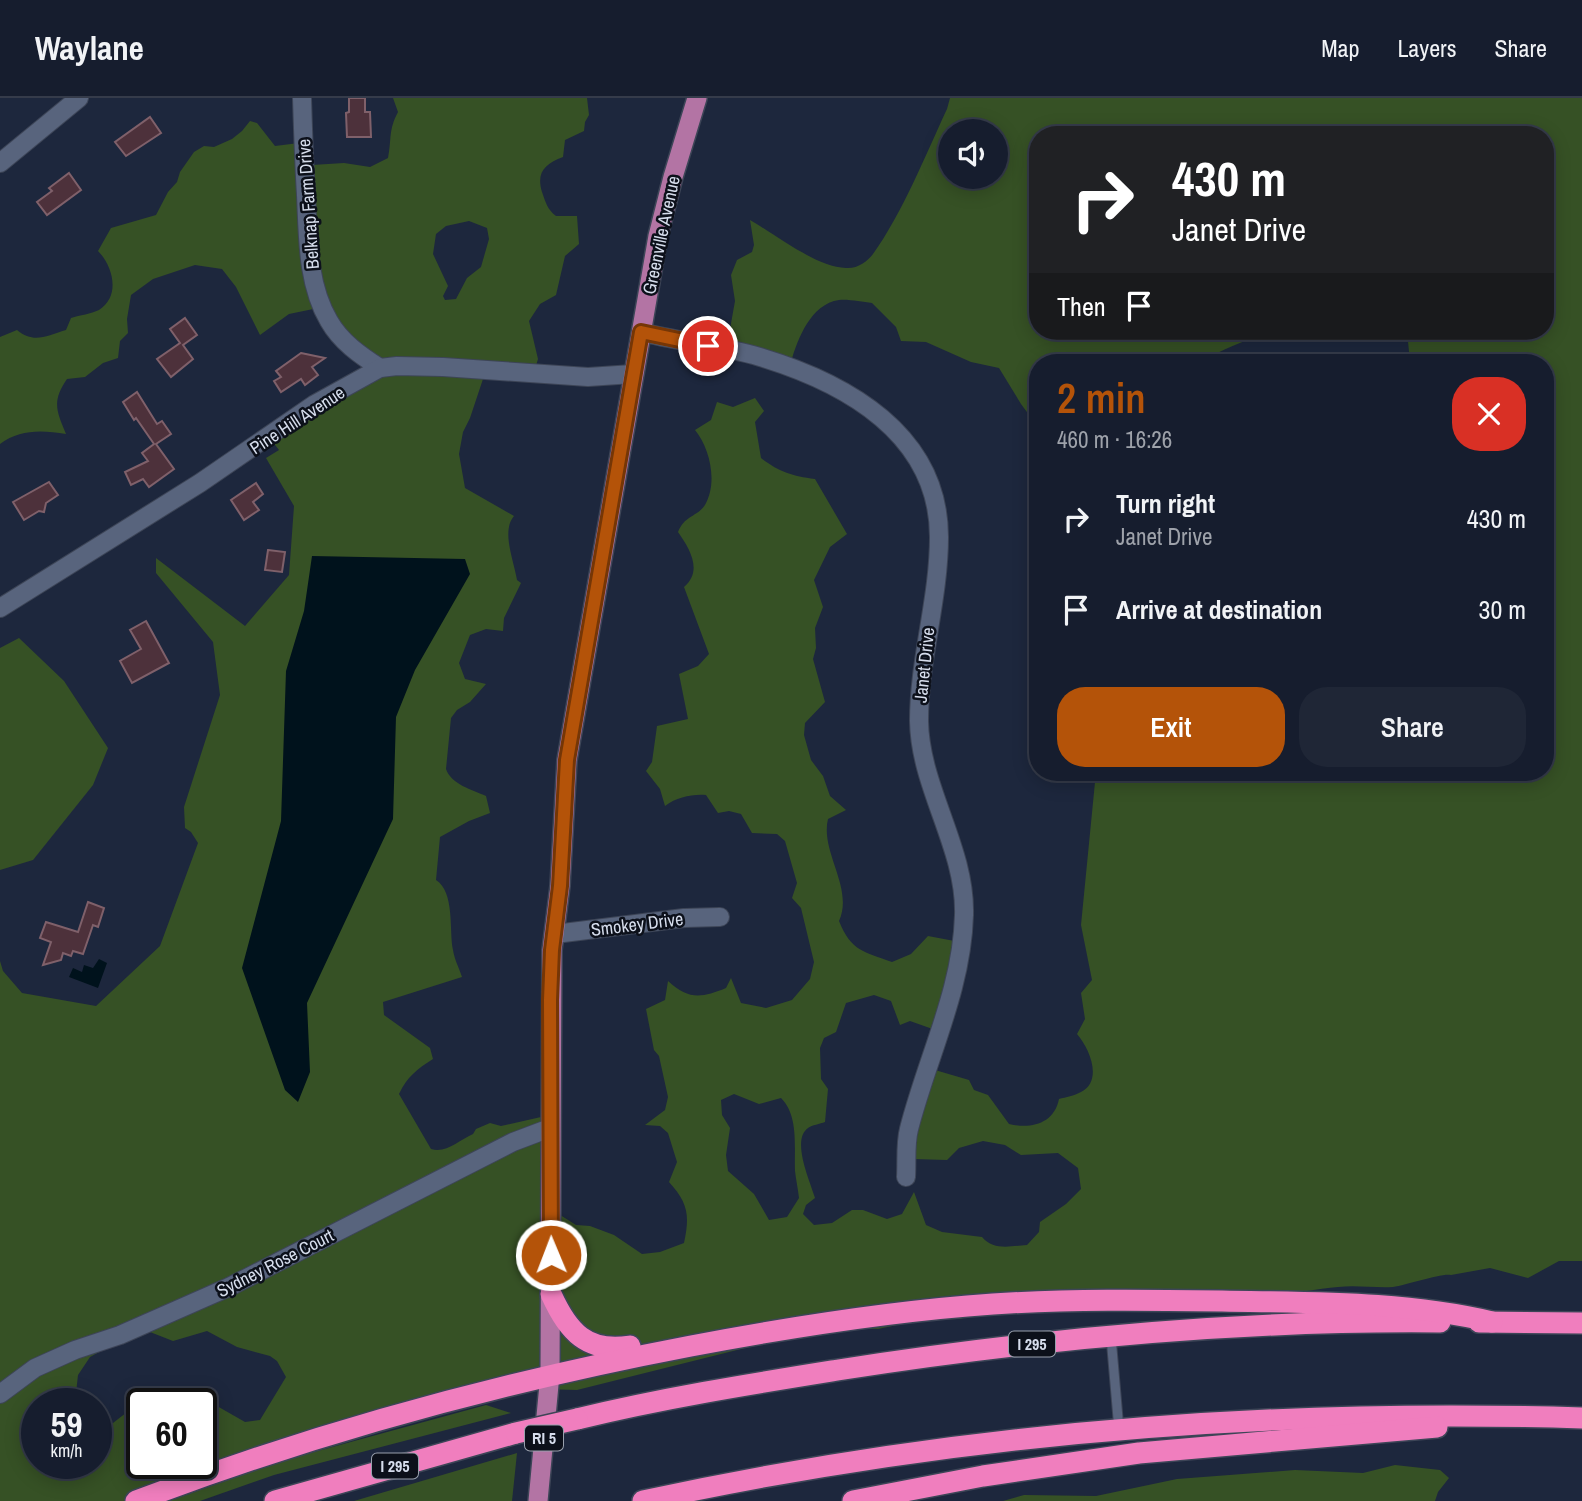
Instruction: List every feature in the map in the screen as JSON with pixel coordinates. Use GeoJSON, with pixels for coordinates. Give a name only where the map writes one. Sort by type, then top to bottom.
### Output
{"type":"FeatureCollection","features":[{"type":"Feature","properties":{"kind":"highway"},"geometry":{"type":"LineString","coordinates":[[551,1294],[568,1324],[580,1337],[593,1345],[618,1348],[672,1340],[709,1343]]}},
{"type":"Feature","properties":{"kind":"highway"},"geometry":{"type":"LineString","coordinates":[[136,1501],[309,1442],[550,1374],[813,1325],[941,1308],[1097,1300],[1387,1305],[1445,1312],[1492,1322]]}},
{"type":"Feature","properties":{"kind":"highway","name":"I 295"},"geometry":{"type":"LineString","coordinates":[[275,1501],[516,1433],[577,1419],[696,1394],[945,1354],[1111,1336],[1321,1324],[1582,1323]]}},
{"type":"Feature","properties":{"kind":"highway"},"geometry":{"type":"LineString","coordinates":[[643,1501],[874,1458],[1119,1430],[1345,1416],[1582,1418]]}},
{"type":"Feature","properties":{"kind":"highway"},"geometry":{"type":"LineString","coordinates":[[853,1501],[983,1476],[1139,1453],[1558,1417]]}},
{"type":"Feature","properties":{"kind":"main road","name":"Greenville Avenue"},"geometry":{"type":"LineString","coordinates":[[538,1501],[550,1374],[550,1000],[567,760],[658,236],[698,98]]}},
{"type":"Feature","properties":{"kind":"street"},"geometry":{"type":"LineString","coordinates":[[0,163],[79,98]]}},
{"type":"Feature","properties":{"kind":"street","name":"Belknap Farm Drive"},"geometry":{"type":"LineString","coordinates":[[302,98],[308,236],[313,279],[319,302],[340,338],[360,356],[380,368]]}},
{"type":"Feature","properties":{"kind":"street","name":"Janet Drive"},"geometry":{"type":"LineString","coordinates":[[641,332],[757,356],[810,373],[853,395],[886,421],[906,442],[921,464],[930,484],[936,507],[939,548],[938,574],[927,630],[921,684],[920,746],[964,893],[964,915],[956,975],[945,1019],[908,1132],[906,1177]]}},
{"type":"Feature","properties":{"kind":"street","name":"Pine Hill Avenue"},"geometry":{"type":"LineString","coordinates":[[0,608],[200,483],[315,404],[380,368],[443,366],[588,377],[633,374]]}},
{"type":"Feature","properties":{"kind":"street","name":"Smokey Drive"},"geometry":{"type":"LineString","coordinates":[[555,934],[684,918],[720,917]]}},
{"type":"Feature","properties":{"kind":"street","name":"Sydney Rose Court"},"geometry":{"type":"LineString","coordinates":[[0,1394],[35,1368],[75,1350],[120,1335],[229,1287],[513,1142],[550,1128]]}},
{"type":"Feature","properties":{"kind":"lane"},"geometry":{"type":"LineString","coordinates":[[1111,1336],[1119,1430]]}},
{"type":"Feature","properties":{"kind":"green space"},"geometry":{"type":"Polygon","coordinates":[[[393,98],[587,98],[589,115],[584,131],[565,140],[563,157],[547,166],[540,179],[547,206],[556,216],[577,216],[579,244],[565,256],[556,295],[540,304],[529,321],[538,359],[534,372],[490,373],[483,379],[463,432],[459,454],[465,488],[514,516],[510,522],[508,538],[517,580],[521,583],[504,618],[503,631],[486,629],[470,635],[459,663],[465,679],[486,684],[451,718],[446,769],[457,783],[486,796],[490,813],[440,837],[436,880],[442,886],[449,902],[453,950],[462,977],[383,1002],[384,1015],[430,1048],[433,1059],[413,1074],[399,1094],[431,1149],[437,1150],[452,1146],[473,1134],[476,1129],[490,1123],[501,1126],[541,1117],[559,1118],[557,1213],[576,1225],[590,1226],[614,1235],[642,1254],[660,1252],[684,1243],[686,1210],[680,1196],[669,1182],[677,1162],[668,1133],[660,1126],[645,1125],[665,1110],[668,1097],[659,1056],[654,1050],[646,1009],[665,1000],[668,981],[682,992],[702,995],[726,988],[731,978],[741,1003],[766,1008],[792,1000],[810,979],[814,962],[801,908],[792,898],[797,883],[785,841],[777,834],[752,833],[741,814],[729,811],[718,813],[706,795],[685,797],[665,806],[660,789],[646,771],[652,762],[657,726],[688,719],[679,674],[698,666],[709,654],[684,587],[690,581],[694,567],[687,546],[678,532],[684,522],[705,505],[711,487],[711,466],[705,446],[695,430],[711,420],[717,402],[733,407],[755,398],[764,411],[755,422],[761,458],[786,473],[815,479],[847,534],[830,547],[814,580],[823,607],[815,628],[816,648],[813,659],[825,702],[805,723],[804,735],[811,760],[823,776],[830,796],[846,810],[828,819],[827,832],[842,896],[843,908],[839,921],[854,945],[866,953],[892,962],[911,954],[928,936],[965,943],[941,1032],[910,1021],[900,1025],[891,1001],[874,995],[846,1003],[836,1032],[824,1038],[820,1048],[821,1079],[828,1089],[825,1122],[808,1128],[801,1142],[803,1161],[815,1198],[806,1205],[803,1214],[814,1225],[832,1223],[852,1210],[863,1210],[887,1219],[902,1214],[914,1192],[926,1225],[942,1232],[982,1237],[997,1246],[1008,1247],[1027,1245],[1039,1232],[1040,1222],[1066,1204],[1081,1189],[1078,1168],[1058,1153],[1021,1155],[1005,1145],[983,1141],[959,1148],[947,1160],[913,1159],[914,1136],[935,1070],[969,1080],[974,1090],[988,1095],[1009,1124],[1025,1126],[1047,1119],[1059,1099],[1088,1087],[1093,1073],[1092,1064],[1077,1034],[1085,1019],[1081,993],[1092,980],[1081,925],[1095,781],[1554,781],[1554,354],[1409,354],[1408,340],[1554,340],[1554,126],[1029,126],[1029,340],[1247,340],[1215,354],[1029,354],[1029,415],[999,368],[971,362],[926,342],[901,341],[896,327],[872,303],[839,300],[821,308],[813,315],[802,333],[791,362],[727,346],[735,301],[731,275],[737,260],[752,252],[754,245],[750,220],[822,262],[846,268],[861,264],[873,254],[894,221],[938,129],[938,189],[1008,189],[1008,119],[942,119],[950,98],[1582,98],[1582,1261],[1559,1261],[1528,1278],[1490,1268],[1393,1287],[1345,1286],[1261,1296],[1218,1290],[981,1313],[960,1319],[921,1320],[878,1329],[813,1327],[757,1345],[577,1390],[540,1389],[484,1403],[450,1407],[409,1423],[145,1501],[0,1501],[0,961],[3,971],[22,993],[96,1006],[160,946],[198,843],[185,828],[184,807],[220,695],[213,642],[156,573],[156,558],[245,626],[289,575],[294,506],[266,458],[279,450],[272,441],[373,367],[323,307],[289,314],[260,335],[236,287],[222,269],[195,265],[153,279],[131,295],[128,333],[120,341],[118,358],[103,363],[85,377],[67,379],[59,393],[57,406],[66,434],[23,433],[0,444],[0,337],[17,330],[35,338],[52,335],[66,330],[71,318],[99,310],[106,304],[112,289],[111,273],[98,251],[111,228],[156,215],[194,152],[204,146],[214,147],[232,139],[250,121],[257,123],[275,146],[307,142],[312,165],[344,163],[370,167],[388,158],[391,130],[398,112],[393,98]],[[469,221],[446,226],[436,234],[433,254],[448,286],[443,296],[445,300],[456,299],[467,278],[481,267],[489,239],[487,228],[469,221]],[[734,1094],[721,1100],[722,1115],[730,1128],[726,1155],[728,1171],[754,1194],[769,1220],[787,1217],[799,1198],[794,1132],[791,1114],[781,1098],[759,1104],[734,1094]]]}},
{"type":"Feature","properties":{"kind":"green space"},"geometry":{"type":"Polygon","coordinates":[[[19,638],[64,681],[108,748],[93,785],[33,860],[0,870],[0,648],[19,638]]]}},
{"type":"Feature","properties":{"kind":"green space"},"geometry":{"type":"Polygon","coordinates":[[[486,1405],[511,1413],[274,1475],[200,1501],[169,1501],[281,1461],[486,1405]]]}},
{"type":"Feature","properties":{"kind":"green space"},"geometry":{"type":"Polygon","coordinates":[[[517,1453],[512,1501],[354,1501],[517,1453]]]}},
{"type":"Feature","properties":{"kind":"green space"},"geometry":{"type":"Polygon","coordinates":[[[1395,1465],[1440,1470],[1449,1478],[1438,1492],[1435,1501],[1003,1501],[1024,1495],[1096,1496],[1177,1479],[1295,1470],[1363,1473],[1395,1465]]]}},
{"type":"Feature","properties":{"kind":"water"},"geometry":{"type":"Polygon","coordinates":[[[312,556],[465,559],[470,574],[415,670],[396,717],[393,819],[307,1003],[310,1072],[298,1102],[285,1090],[242,968],[281,821],[286,671],[304,611],[312,556]]]}},
{"type":"Feature","properties":{"kind":"water"},"geometry":{"type":"Polygon","coordinates":[[[99,959],[107,963],[98,988],[69,977],[73,968],[82,972],[84,965],[93,968],[99,959]]]}},
{"type":"Feature","properties":{"kind":"building"},"geometry":{"type":"Polygon","coordinates":[[[349,98],[365,98],[365,112],[370,112],[371,137],[347,137],[346,113],[349,112],[349,98]]]}},
{"type":"Feature","properties":{"kind":"building"},"geometry":{"type":"Polygon","coordinates":[[[150,117],[161,133],[126,156],[115,142],[150,117]]]}},
{"type":"Feature","properties":{"kind":"building"},"geometry":{"type":"Polygon","coordinates":[[[69,173],[81,190],[47,215],[37,202],[52,191],[49,188],[69,173]]]}},
{"type":"Feature","properties":{"kind":"building"},"geometry":{"type":"Polygon","coordinates":[[[185,318],[197,335],[183,345],[193,359],[171,377],[157,359],[180,343],[170,329],[185,318]]]}},
{"type":"Feature","properties":{"kind":"building"},"geometry":{"type":"Polygon","coordinates":[[[301,353],[325,358],[312,367],[318,375],[305,385],[301,379],[281,392],[274,381],[281,377],[276,371],[301,353]]]}},
{"type":"Feature","properties":{"kind":"building"},"geometry":{"type":"Polygon","coordinates":[[[137,392],[157,424],[162,421],[171,434],[156,444],[174,469],[149,487],[143,479],[131,485],[125,472],[148,461],[142,453],[154,444],[123,402],[137,392]]]}},
{"type":"Feature","properties":{"kind":"building"},"geometry":{"type":"Polygon","coordinates":[[[49,482],[58,495],[46,503],[44,512],[39,511],[24,520],[13,502],[49,482]]]}},
{"type":"Feature","properties":{"kind":"building"},"geometry":{"type":"Polygon","coordinates":[[[256,483],[263,494],[253,502],[259,510],[244,520],[231,500],[256,483]]]}},
{"type":"Feature","properties":{"kind":"building"},"geometry":{"type":"Polygon","coordinates":[[[268,550],[285,552],[282,572],[265,570],[268,550]]]}},
{"type":"Feature","properties":{"kind":"building"},"geometry":{"type":"Polygon","coordinates":[[[146,621],[169,663],[132,683],[120,661],[141,649],[130,630],[146,621]]]}},
{"type":"Feature","properties":{"kind":"building"},"geometry":{"type":"Polygon","coordinates":[[[88,902],[104,908],[98,927],[93,925],[83,954],[73,951],[71,956],[63,953],[61,960],[43,965],[51,942],[40,938],[46,922],[78,932],[88,902]]]}},
{"type":"Feature","properties":{"kind":"route"},"geometry":{"type":"LineString","coordinates":[[551,1255],[550,1000],[552,950],[560,886],[563,797],[628,402],[641,332],[708,346]]}}]}
